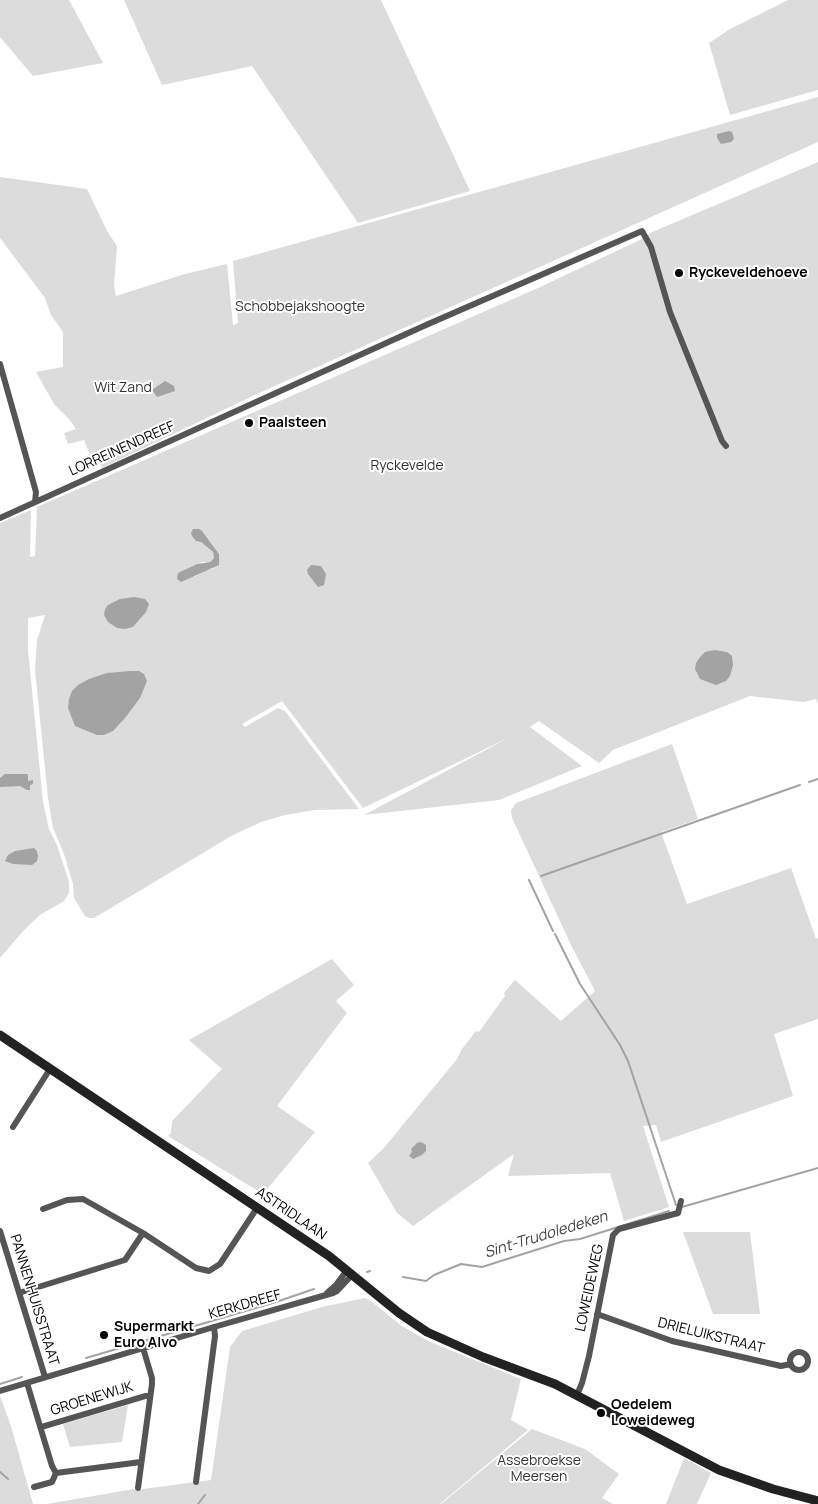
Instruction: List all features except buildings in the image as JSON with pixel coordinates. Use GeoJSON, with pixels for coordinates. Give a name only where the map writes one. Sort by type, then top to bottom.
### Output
{"type":"FeatureCollection","features":[{"type":"Feature","properties":{"kind":"main road","name":"ASTRIDLAAN"},"geometry":{"type":"LineString","coordinates":[[0,1035],[329,1256],[399,1313],[427,1332],[454,1345],[555,1384],[719,1470],[765,1486],[818,1501]]}},
{"type":"Feature","properties":{"kind":"street","name":"LORREINENDREEF"},"geometry":{"type":"LineString","coordinates":[[0,518],[426,324],[642,230],[650,247],[670,312],[726,446]]}},
{"type":"Feature","properties":{"kind":"street"},"geometry":{"type":"LineString","coordinates":[[0,364],[36,492],[35,502]]}},
{"type":"Feature","properties":{"kind":"street"},"geometry":{"type":"LineString","coordinates":[[13,1127],[50,1068]]}},
{"type":"Feature","properties":{"kind":"street"},"geometry":{"type":"LineString","coordinates":[[43,1208],[67,1200],[83,1200],[143,1233],[196,1268],[209,1271],[220,1264],[258,1208]]}},
{"type":"Feature","properties":{"kind":"street","name":"LOWEIDEWEG"},"geometry":{"type":"LineString","coordinates":[[577,1395],[582,1383],[613,1235],[619,1229],[678,1213],[681,1201]]}},
{"type":"Feature","properties":{"kind":"street","name":"PANNENHUISSTRAAT"},"geometry":{"type":"LineString","coordinates":[[0,1231],[45,1378]]}},
{"type":"Feature","properties":{"kind":"street"},"geometry":{"type":"LineString","coordinates":[[19,1293],[124,1260],[143,1233]]}},
{"type":"Feature","properties":{"kind":"street","name":"KERKDREEF"},"geometry":{"type":"LineString","coordinates":[[0,1390],[325,1294],[350,1272]]}},
{"type":"Feature","properties":{"kind":"street","name":"DRIELUIKSTRAAT"},"geometry":{"type":"LineString","coordinates":[[597,1314],[679,1343],[781,1366],[791,1364]]}},
{"type":"Feature","properties":{"kind":"street"},"geometry":{"type":"LineString","coordinates":[[196,1482],[214,1326]]}},
{"type":"Feature","properties":{"kind":"street","name":"GROENEWIJK"},"geometry":{"type":"LineString","coordinates":[[138,1488],[152,1378],[143,1348]]}},
{"type":"Feature","properties":{"kind":"street","name":"GROENEWIJK"},"geometry":{"type":"LineString","coordinates":[[27,1383],[52,1466],[56,1473]]}},
{"type":"Feature","properties":{"kind":"street","name":"GROENEWIJK"},"geometry":{"type":"LineString","coordinates":[[40,1427],[150,1396]]}},
{"type":"Feature","properties":{"kind":"street"},"geometry":{"type":"LineString","coordinates":[[34,1487],[52,1482],[56,1473],[141,1462]]}},
{"type":"Feature","properties":{"kind":"green space"},"geometry":{"type":"Polygon","coordinates":[[[0,0],[69,0],[103,63],[33,76],[0,37],[0,0]]]}},
{"type":"Feature","properties":{"kind":"green space"},"geometry":{"type":"Polygon","coordinates":[[[124,0],[381,0],[470,191],[358,223],[252,66],[162,85],[124,0]]]}},
{"type":"Feature","properties":{"kind":"green space"},"geometry":{"type":"Polygon","coordinates":[[[788,0],[818,0],[818,90],[730,115],[709,43],[730,29],[788,0]]]}},
{"type":"Feature","properties":{"kind":"green space","name":"Wit Zand"},"geometry":{"type":"Polygon","coordinates":[[[818,97],[818,142],[257,394],[102,468],[96,454],[90,455],[84,440],[68,444],[64,433],[76,429],[54,404],[36,372],[63,367],[63,332],[51,315],[45,298],[0,238],[0,177],[87,189],[107,231],[117,246],[114,286],[116,296],[185,274],[227,264],[233,325],[238,323],[233,261],[818,97]]]}},
{"type":"Feature","properties":{"kind":"green space","name":"Ryckevelde"},"geometry":{"type":"Polygon","coordinates":[[[818,162],[818,704],[816,699],[804,702],[750,696],[613,750],[599,763],[539,721],[530,727],[582,766],[499,800],[364,815],[510,737],[363,808],[282,701],[242,724],[245,727],[278,708],[285,711],[359,809],[315,810],[285,815],[261,822],[233,835],[94,918],[89,918],[85,916],[74,898],[73,884],[64,854],[53,828],[48,798],[35,670],[37,640],[45,615],[28,618],[28,650],[43,802],[49,829],[57,845],[69,882],[69,893],[64,901],[40,915],[24,930],[0,958],[0,523],[31,510],[30,557],[35,556],[37,507],[538,288],[642,239],[652,232],[818,162]],[[202,531],[201,542],[213,552],[214,558],[210,562],[202,562],[189,568],[194,577],[207,569],[213,569],[219,554],[202,531]]]}},
{"type":"Feature","properties":{"kind":"green space"},"geometry":{"type":"Polygon","coordinates":[[[672,744],[698,819],[661,832],[687,904],[791,868],[816,939],[818,938],[818,1019],[774,1034],[793,1096],[661,1142],[656,1125],[643,1126],[669,1207],[624,1221],[610,1173],[508,1176],[514,1154],[413,1226],[397,1213],[368,1163],[383,1149],[457,1059],[476,1031],[479,1032],[505,996],[504,993],[515,980],[561,1021],[595,991],[572,947],[512,818],[511,810],[516,803],[672,744]]]}},
{"type":"Feature","properties":{"kind":"green space"},"geometry":{"type":"Polygon","coordinates":[[[332,959],[354,985],[336,1001],[347,1013],[277,1106],[315,1132],[263,1194],[168,1136],[171,1133],[172,1121],[222,1069],[189,1040],[332,959]]]}},
{"type":"Feature","properties":{"kind":"green space"},"geometry":{"type":"Polygon","coordinates":[[[683,1232],[750,1232],[760,1314],[713,1314],[683,1232]]]}},
{"type":"Feature","properties":{"kind":"green space"},"geometry":{"type":"Polygon","coordinates":[[[365,1298],[402,1326],[428,1341],[521,1379],[511,1420],[528,1430],[440,1504],[47,1504],[134,1489],[211,1480],[230,1347],[242,1331],[322,1307],[365,1298]]]}},
{"type":"Feature","properties":{"kind":"green space"},"geometry":{"type":"Polygon","coordinates":[[[0,1396],[11,1426],[33,1504],[0,1504],[0,1396]]]}},
{"type":"Feature","properties":{"kind":"green space"},"geometry":{"type":"Polygon","coordinates":[[[128,1405],[122,1442],[70,1447],[63,1424],[128,1405]]]}},
{"type":"Feature","properties":{"kind":"green space","name":"Assebroekse Meersen"},"geometry":{"type":"Polygon","coordinates":[[[532,1429],[585,1449],[619,1474],[602,1498],[613,1504],[441,1504],[532,1429]]]}},
{"type":"Feature","properties":{"kind":"green space"},"geometry":{"type":"Polygon","coordinates":[[[684,1458],[711,1473],[697,1504],[666,1504],[684,1458]]]}},
{"type":"Feature","properties":{"kind":"shaded area"},"geometry":{"type":"Polygon","coordinates":[[[732,132],[734,139],[731,142],[721,144],[717,134],[732,132]]]}},
{"type":"Feature","properties":{"kind":"shaded area"},"geometry":{"type":"Polygon","coordinates":[[[165,381],[174,386],[175,391],[157,397],[152,390],[165,381]]]}},
{"type":"Feature","properties":{"kind":"shaded area"},"geometry":{"type":"Polygon","coordinates":[[[193,529],[202,531],[219,554],[219,565],[181,582],[177,579],[178,573],[197,564],[210,562],[214,558],[213,552],[201,542],[196,541],[192,536],[193,529]]]}},
{"type":"Feature","properties":{"kind":"shaded area"},"geometry":{"type":"Polygon","coordinates":[[[311,565],[321,566],[326,574],[324,585],[318,587],[308,574],[307,570],[311,565]]]}},
{"type":"Feature","properties":{"kind":"shaded area"},"geometry":{"type":"Polygon","coordinates":[[[134,597],[145,599],[149,604],[146,612],[133,627],[117,628],[108,622],[104,615],[108,605],[120,599],[134,597]]]}},
{"type":"Feature","properties":{"kind":"shaded area"},"geometry":{"type":"Polygon","coordinates":[[[715,650],[727,652],[732,656],[733,665],[730,676],[726,681],[716,685],[700,679],[695,669],[696,663],[705,652],[715,650]]]}},
{"type":"Feature","properties":{"kind":"shaded area"},"geometry":{"type":"Polygon","coordinates":[[[139,671],[144,674],[147,681],[140,698],[113,731],[104,735],[97,735],[75,726],[68,708],[72,691],[78,685],[107,673],[139,671]]]}},
{"type":"Feature","properties":{"kind":"shaded area"},"geometry":{"type":"Polygon","coordinates":[[[5,774],[27,774],[28,781],[33,780],[33,784],[30,785],[30,790],[20,786],[0,787],[0,778],[5,774]]]}},
{"type":"Feature","properties":{"kind":"shaded area"},"geometry":{"type":"Polygon","coordinates":[[[34,848],[38,856],[37,861],[32,865],[13,864],[5,861],[8,855],[15,851],[34,848]]]}},
{"type":"Feature","properties":{"kind":"shaded area"},"geometry":{"type":"Polygon","coordinates":[[[421,1142],[426,1145],[426,1151],[413,1159],[409,1156],[412,1152],[411,1149],[421,1142]]]}},
{"type":"Feature","properties":{"kind":"waterway"},"geometry":{"type":"LineString","coordinates":[[809,782],[818,779]]}},
{"type":"Feature","properties":{"kind":"waterway"},"geometry":{"type":"LineString","coordinates":[[541,876],[800,785]]}},
{"type":"Feature","properties":{"kind":"waterway"},"geometry":{"type":"LineString","coordinates":[[529,880],[553,931]]}},
{"type":"Feature","properties":{"kind":"waterway"},"geometry":{"type":"LineString","coordinates":[[555,934],[580,984],[620,1045],[628,1061],[676,1205]]}},
{"type":"Feature","properties":{"kind":"waterway","name":"Sint-Trudoledeken"},"geometry":{"type":"LineString","coordinates":[[682,1207],[818,1168]]}},
{"type":"Feature","properties":{"kind":"waterway","name":"Sint-Trudoledeken"},"geometry":{"type":"LineString","coordinates":[[403,1277],[426,1281],[434,1275],[461,1264],[482,1267],[669,1211]]}},
{"type":"Feature","properties":{"kind":"waterway","name":"Sint-Trudoledeken"},"geometry":{"type":"LineString","coordinates":[[86,1358],[314,1289]]}},
{"type":"Feature","properties":{"kind":"waterway","name":"Sint-Trudoledeken"},"geometry":{"type":"LineString","coordinates":[[0,1384],[22,1377]]}},
{"type":"Feature","properties":{"kind":"waterway"},"geometry":{"type":"LineString","coordinates":[[0,1472],[8,1479]]}},
{"type":"Feature","properties":{"kind":"waterway"},"geometry":{"type":"LineString","coordinates":[[198,1504],[205,1495]]}},
{"type":"Feature","properties":{"kind":"place","name":"Ryckeveldehoeve"},"geometry":{"type":"Point","coordinates":[679,273]}},
{"type":"Feature","properties":{"kind":"place","name":"Paalsteen"},"geometry":{"type":"Point","coordinates":[249,423]}},
{"type":"Feature","properties":{"kind":"place","name":"Supermarkt Euro Alvo"},"geometry":{"type":"Point","coordinates":[104,1335]}},
{"type":"Feature","properties":{"kind":"place","name":"Oedelem Loweideweg"},"geometry":{"type":"Point","coordinates":[601,1413]}},
{"type":"Feature","properties":{"kind":"park label","name":"Schobbejakshoogte"},"geometry":{"type":"Point","coordinates":[300,307]}}]}
